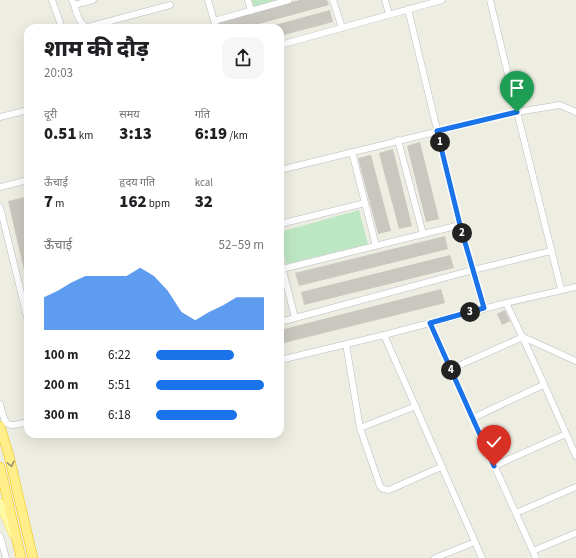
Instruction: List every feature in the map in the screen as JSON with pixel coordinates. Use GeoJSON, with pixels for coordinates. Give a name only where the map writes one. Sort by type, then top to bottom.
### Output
{"type":"FeatureCollection","features":[{"type":"Feature","properties":{"kind":"highway"},"geometry":{"type":"LineString","coordinates":[[0,426],[9,456],[33,558]]}},
{"type":"Feature","properties":{"kind":"highway"},"geometry":{"type":"LineString","coordinates":[[0,467],[21,558]]}},
{"type":"Feature","properties":{"kind":"main road"},"geometry":{"type":"LineString","coordinates":[[0,503],[18,546]]}},
{"type":"Feature","properties":{"kind":"street"},"geometry":{"type":"LineString","coordinates":[[52,0],[61,24]]}},
{"type":"Feature","properties":{"kind":"street"},"geometry":{"type":"LineString","coordinates":[[82,24],[73,2],[93,0]]}},
{"type":"Feature","properties":{"kind":"street"},"geometry":{"type":"LineString","coordinates":[[208,0],[215,24]]}},
{"type":"Feature","properties":{"kind":"street"},"geometry":{"type":"LineString","coordinates":[[248,0],[251,10]]}},
{"type":"Feature","properties":{"kind":"street"},"geometry":{"type":"LineString","coordinates":[[214,21],[289,0]]}},
{"type":"Feature","properties":{"kind":"street"},"geometry":{"type":"LineString","coordinates":[[333,0],[342,28]]}},
{"type":"Feature","properties":{"kind":"street"},"geometry":{"type":"LineString","coordinates":[[385,0],[389,14]]}},
{"type":"Feature","properties":{"kind":"street"},"geometry":{"type":"LineString","coordinates":[[284,44],[438,0]]}},
{"type":"Feature","properties":{"kind":"street"},"geometry":{"type":"LineString","coordinates":[[490,0],[561,290]]}},
{"type":"Feature","properties":{"kind":"street"},"geometry":{"type":"LineString","coordinates":[[99,24],[170,5]]}},
{"type":"Feature","properties":{"kind":"street"},"geometry":{"type":"LineString","coordinates":[[408,9],[460,225],[484,308]]}},
{"type":"Feature","properties":{"kind":"street"},"geometry":{"type":"LineString","coordinates":[[284,169],[517,112],[560,105],[576,112]]}},
{"type":"Feature","properties":{"kind":"street"},"geometry":{"type":"LineString","coordinates":[[0,117],[24,111]]}},
{"type":"Feature","properties":{"kind":"street"},"geometry":{"type":"LineString","coordinates":[[398,140],[423,234]]}},
{"type":"Feature","properties":{"kind":"street"},"geometry":{"type":"LineString","coordinates":[[352,152],[376,246]]}},
{"type":"Feature","properties":{"kind":"street"},"geometry":{"type":"LineString","coordinates":[[0,187],[24,181]]}},
{"type":"Feature","properties":{"kind":"street"},"geometry":{"type":"LineString","coordinates":[[284,223],[365,202]]}},
{"type":"Feature","properties":{"kind":"street"},"geometry":{"type":"LineString","coordinates":[[0,207],[24,305]]}},
{"type":"Feature","properties":{"kind":"street"},"geometry":{"type":"LineString","coordinates":[[284,269],[460,225]]}},
{"type":"Feature","properties":{"kind":"street"},"geometry":{"type":"LineString","coordinates":[[284,321],[473,270],[551,251]]}},
{"type":"Feature","properties":{"kind":"street"},"geometry":{"type":"LineString","coordinates":[[284,277],[295,318]]}},
{"type":"Feature","properties":{"kind":"street"},"geometry":{"type":"LineString","coordinates":[[284,359],[384,335],[484,308],[576,287]]}},
{"type":"Feature","properties":{"kind":"street"},"geometry":{"type":"LineString","coordinates":[[506,303],[523,337],[543,385],[576,456]]}},
{"type":"Feature","properties":{"kind":"street"},"geometry":{"type":"LineString","coordinates":[[430,323],[536,558]]}},
{"type":"Feature","properties":{"kind":"street"},"geometry":{"type":"LineString","coordinates":[[384,335],[482,558]]}},
{"type":"Feature","properties":{"kind":"street"},"geometry":{"type":"LineString","coordinates":[[451,369],[523,337],[576,361]]}},
{"type":"Feature","properties":{"kind":"street"},"geometry":{"type":"LineString","coordinates":[[346,344],[360,428],[380,486],[383,490],[389,490],[441,467]]}},
{"type":"Feature","properties":{"kind":"street"},"geometry":{"type":"LineString","coordinates":[[473,418],[543,385]]}},
{"type":"Feature","properties":{"kind":"street"},"geometry":{"type":"LineString","coordinates":[[0,404],[7,424],[12,426],[24,423]]}},
{"type":"Feature","properties":{"kind":"street"},"geometry":{"type":"LineString","coordinates":[[360,428],[416,406]]}},
{"type":"Feature","properties":{"kind":"street"},"geometry":{"type":"LineString","coordinates":[[494,466],[566,434]]}},
{"type":"Feature","properties":{"kind":"street"},"geometry":{"type":"LineString","coordinates":[[516,513],[576,487]]}},
{"type":"Feature","properties":{"kind":"street"},"geometry":{"type":"LineString","coordinates":[[533,551],[576,533]]}},
{"type":"Feature","properties":{"kind":"street"},"geometry":{"type":"LineString","coordinates":[[0,536],[6,558]]}},
{"type":"Feature","properties":{"kind":"street"},"geometry":{"type":"LineString","coordinates":[[435,558],[475,542]]}},
{"type":"Feature","properties":{"kind":"green space"},"geometry":{"type":"Polygon","coordinates":[[[252,0],[279,0],[254,7],[252,0]]]}},
{"type":"Feature","properties":{"kind":"green space"},"geometry":{"type":"Polygon","coordinates":[[[359,210],[368,244],[286,264],[284,255],[284,231],[359,210]]]}},
{"type":"Feature","properties":{"kind":"building"},"geometry":{"type":"Polygon","coordinates":[[[300,0],[327,0],[329,5],[259,24],[219,24],[218,22],[300,0]]]}},
{"type":"Feature","properties":{"kind":"building"},"geometry":{"type":"Polygon","coordinates":[[[330,10],[333,22],[284,35],[284,24],[279,24],[330,10]]]}},
{"type":"Feature","properties":{"kind":"building"},"geometry":{"type":"Polygon","coordinates":[[[420,142],[439,219],[426,222],[407,146],[420,142]]]}},
{"type":"Feature","properties":{"kind":"building"},"geometry":{"type":"Polygon","coordinates":[[[393,149],[412,226],[399,229],[379,153],[393,149]]]}},
{"type":"Feature","properties":{"kind":"building"},"geometry":{"type":"Polygon","coordinates":[[[371,155],[391,231],[378,234],[358,158],[371,155]]]}},
{"type":"Feature","properties":{"kind":"building"},"geometry":{"type":"Polygon","coordinates":[[[24,197],[24,270],[8,201],[24,197]]]}},
{"type":"Feature","properties":{"kind":"building"},"geometry":{"type":"Polygon","coordinates":[[[445,236],[448,249],[299,286],[295,273],[445,236]]]}},
{"type":"Feature","properties":{"kind":"building"},"geometry":{"type":"Polygon","coordinates":[[[450,255],[454,268],[304,305],[301,292],[450,255]]]}},
{"type":"Feature","properties":{"kind":"building"},"geometry":{"type":"Polygon","coordinates":[[[441,289],[445,303],[284,343],[284,329],[441,289]]]}},
{"type":"Feature","properties":{"kind":"building"},"geometry":{"type":"Polygon","coordinates":[[[505,310],[510,321],[502,325],[497,314],[505,310]]]}},
{"type":"Feature","properties":{"kind":"route"},"geometry":{"type":"LineString","coordinates":[[494,466],[430,323],[484,308],[460,225],[437,131],[517,112]]}}]}
